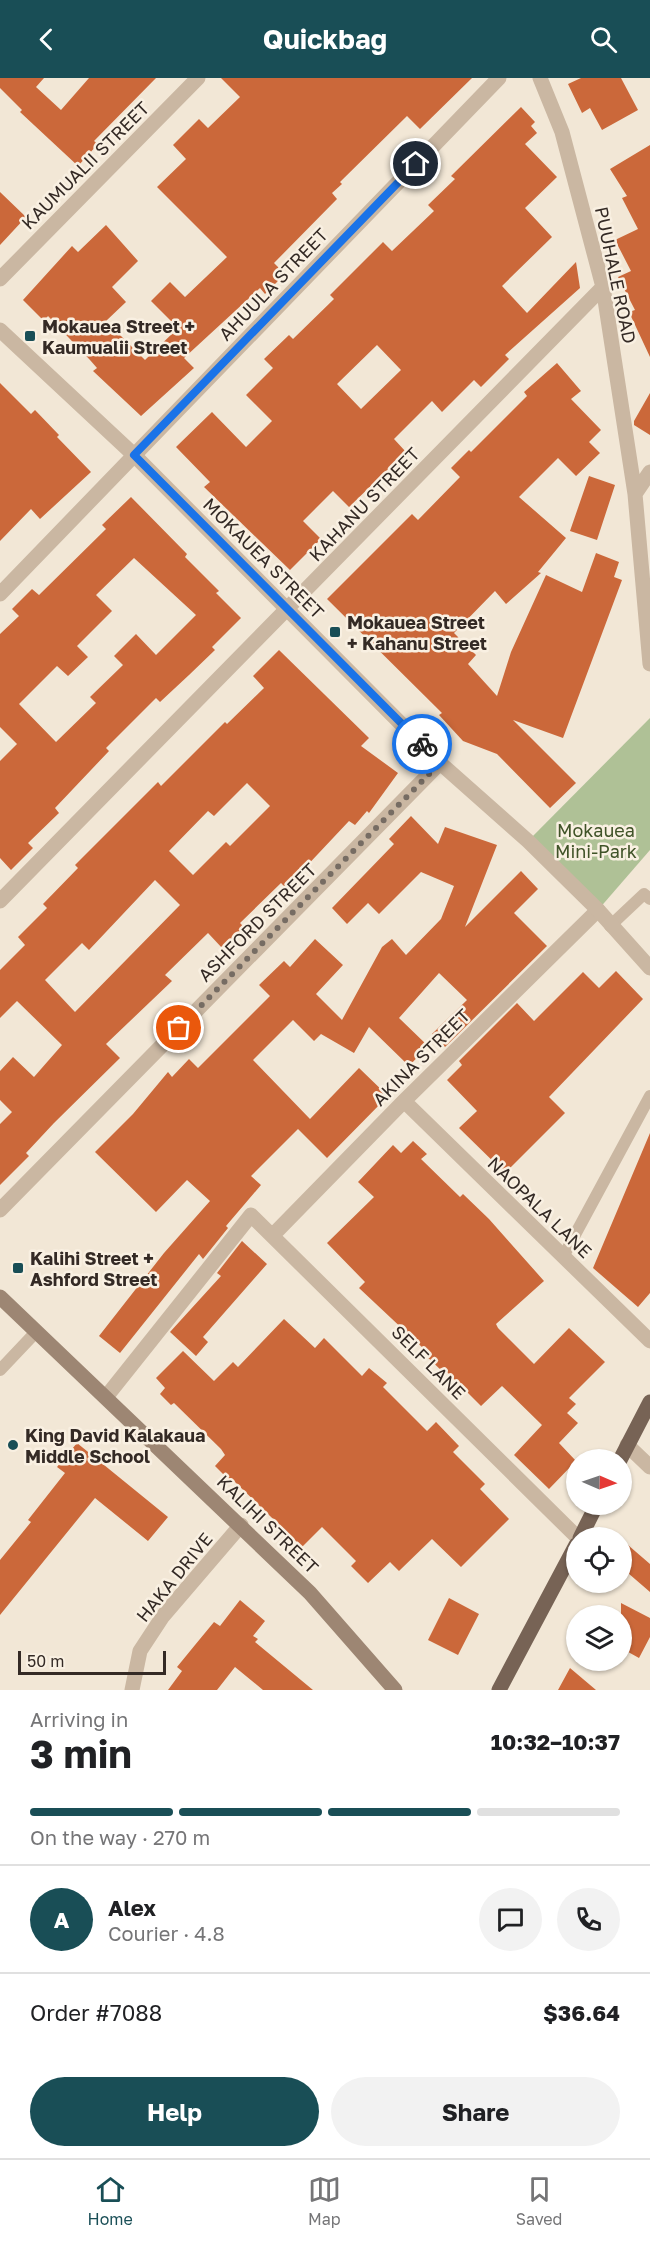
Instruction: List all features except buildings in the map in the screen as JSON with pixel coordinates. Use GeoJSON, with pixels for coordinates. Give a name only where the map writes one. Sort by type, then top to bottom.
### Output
{"type":"FeatureCollection","features":[{"type":"Feature","properties":{"kind":"main road","name":"KALIHI STREET"},"geometry":{"type":"LineString","coordinates":[[0,1297],[310,1593],[395,1690]]}},
{"type":"Feature","properties":{"kind":"main road"},"geometry":{"type":"LineString","coordinates":[[625,1449],[650,1402]]}},
{"type":"Feature","properties":{"kind":"main road"},"geometry":{"type":"LineString","coordinates":[[499,1690],[566,1564]]}},
{"type":"Feature","properties":{"kind":"street","name":"KAUMUALII STREET"},"geometry":{"type":"LineString","coordinates":[[0,279],[198,78]]}},
{"type":"Feature","properties":{"kind":"street","name":"AHUULA STREET"},"geometry":{"type":"LineString","coordinates":[[0,594],[498,78]]}},
{"type":"Feature","properties":{"kind":"street","name":"PUUHALE ROAD"},"geometry":{"type":"LineString","coordinates":[[540,78],[562,132],[603,287],[635,494],[649,654]]}},
{"type":"Feature","properties":{"kind":"street","name":"KAHANU STREET"},"geometry":{"type":"LineString","coordinates":[[0,901],[603,287]]}},
{"type":"Feature","properties":{"kind":"street","name":"MOKAUEA STREET"},"geometry":{"type":"LineString","coordinates":[[0,330],[134,455],[440,763],[528,841],[598,910],[650,968]]}},
{"type":"Feature","properties":{"kind":"street"},"geometry":{"type":"LineString","coordinates":[[635,494],[650,472]]}},
{"type":"Feature","properties":{"kind":"street","name":"ASHFORD STREET"},"geometry":{"type":"LineString","coordinates":[[0,1210],[440,763]]}},
{"type":"Feature","properties":{"kind":"street","name":"AKINA STREET"},"geometry":{"type":"LineString","coordinates":[[273,1235],[404,1101],[598,910]]}},
{"type":"Feature","properties":{"kind":"street","name":"NAOPALA LANE"},"geometry":{"type":"LineString","coordinates":[[404,1101],[650,1341]]}},
{"type":"Feature","properties":{"kind":"street","name":"SELF LANE"},"geometry":{"type":"LineString","coordinates":[[106,1397],[251,1215],[568,1527]]}},
{"type":"Feature","properties":{"kind":"street"},"geometry":{"type":"LineString","coordinates":[[627,1445],[650,1467]]}},
{"type":"Feature","properties":{"kind":"street","name":"HAKA DRIVE"},"geometry":{"type":"LineString","coordinates":[[132,1690],[140,1651],[163,1616],[241,1525]]}},
{"type":"Feature","properties":{"kind":"lane"},"geometry":{"type":"LineString","coordinates":[[610,926],[644,894],[650,900]]}},
{"type":"Feature","properties":{"kind":"lane"},"geometry":{"type":"LineString","coordinates":[[563,1257],[650,1096]]}},
{"type":"Feature","properties":{"kind":"lane"},"geometry":{"type":"LineString","coordinates":[[0,1370],[36,1332]]}},
{"type":"Feature","properties":{"kind":"green space","name":"Mokauea Mini-Park"},"geometry":{"type":"Polygon","coordinates":[[[650,718],[650,850],[598,910],[528,841],[650,718]]]}},
{"type":"Feature","properties":{"kind":"way so far"},"geometry":{"type":"LineString","coordinates":[[179,1028],[440,763],[422,744]]}},
{"type":"Feature","properties":{"kind":"place","name":"Mokauea Street + Kaumualii Street"},"geometry":{"type":"Point","coordinates":[30,336]}},
{"type":"Feature","properties":{"kind":"place","name":"Mokauea Street + Kahanu Street"},"geometry":{"type":"Point","coordinates":[335,632]}},
{"type":"Feature","properties":{"kind":"place","name":"Kalihi Street + Ashford Street"},"geometry":{"type":"Point","coordinates":[18,1268]}},
{"type":"Feature","properties":{"kind":"place","name":"King David Kalakaua Middle School"},"geometry":{"type":"Point","coordinates":[13,1445]}},
{"type":"Feature","properties":{"kind":"route"},"geometry":{"type":"LineString","coordinates":[[416,164],[134,455],[422,744]]}}]}
